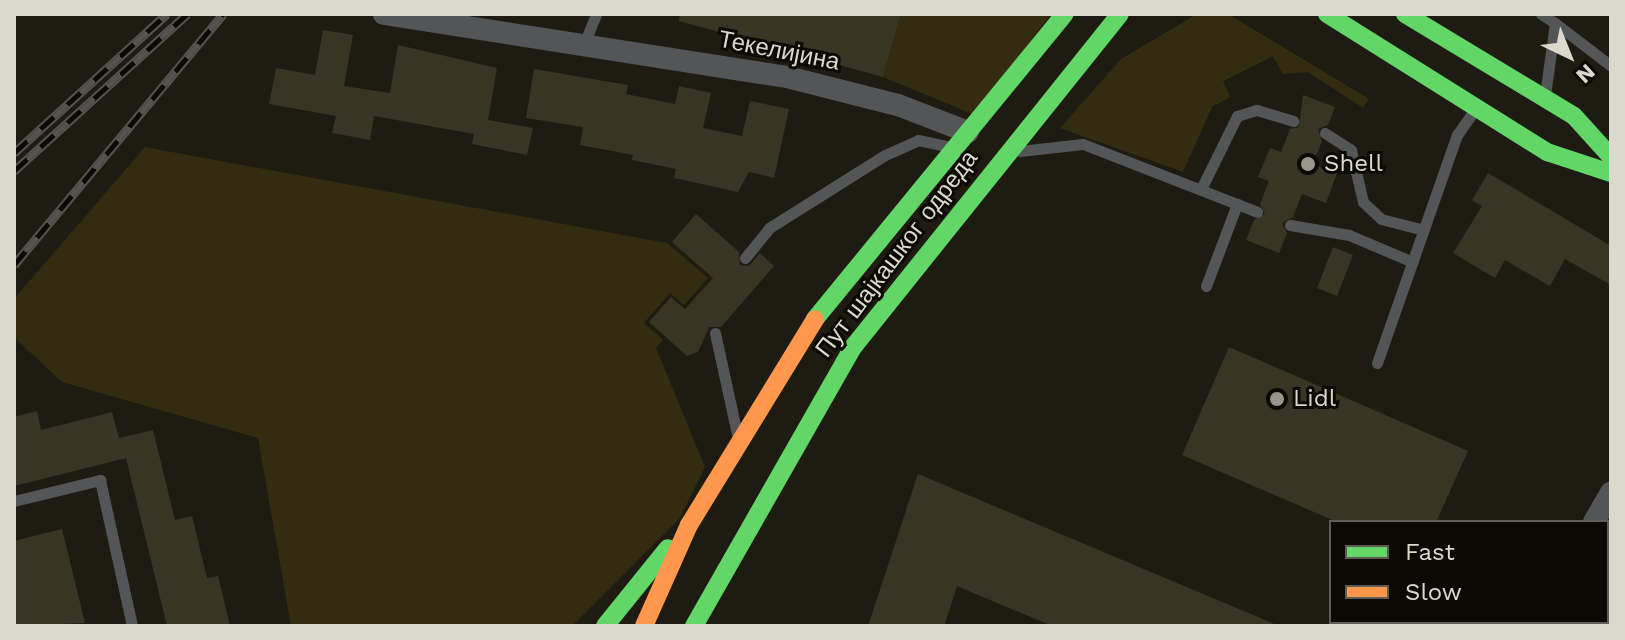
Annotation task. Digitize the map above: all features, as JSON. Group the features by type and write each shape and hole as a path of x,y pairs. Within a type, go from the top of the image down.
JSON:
{"main road":[{"name":"Пут шајкашког одреда","path":"694,626 747,528 854,346 1001,157 1120,14"},
{"path":"1090,50 1140,14"},
{"path":"1327,14 1547,152 1611,173"},
{"name":"Пут шајкашког одреда","path":"644,626 689,525 738,438 829,298 1062,16"},
{"path":"1416,17 1574,116 1611,157"},
{"path":"605,626 689,525"},
{"path":"715,626 747,528"}],"street":[{"name":"Текелијина","path":"384,14 584,44 846,90 946,120 961,140"},
{"path":"1595,520 1611,492"}],"lane":[{"path":"584,44 596,14"},
{"path":"1541,14 1611,66"},
{"path":"1544,95 1555,23"},
{"path":"1377,363 1457,135 1476,107"},
{"path":"1201,189 1237,116 1257,110 1293,121"},
{"path":"1325,133 1351,150 1363,202 1381,219 1424,230"},
{"path":"745,258 769,228 885,155 918,140 961,140"},
{"path":"1001,157 1042,145 1083,144 1257,212"},
{"path":"1206,286 1237,204"},
{"path":"1290,225 1349,235 1413,262"},
{"path":"715,333 738,438"},
{"path":"14,501 100,480 132,626"}],"shaded area":[{"path":"901,14 1051,14 975,115 883,77"},
{"path":"1197,14 1228,14 1369,99 1363,108 1308,72 1283,74 1273,56 1223,81 1230,97 1212,107 1183,172 1060,128 1121,59"},
{"path":"145,147 667,243 708,278 684,305 670,293 644,323 663,340 656,348 705,467 680,518 572,626 291,626 258,438 62,382 14,337 14,299"}],"building":[{"path":"680,14 901,14 883,77 679,21"},
{"path":"323,30 353,35 344,86 390,93 398,45 497,68 488,120 533,128 527,155 472,144 474,134 374,116 370,140 332,133 336,116 269,104 276,68 315,75"},
{"path":"534,69 628,85 626,94 675,104 679,86 711,93 703,128 742,136 750,101 789,109 774,178 749,172 738,192 674,178 676,169 632,160 633,155 580,145 583,127 526,118"},
{"path":"1303,95 1335,107 1328,125 1318,129 1322,141 1313,164 1337,173 1326,203 1302,194 1293,217 1282,223 1287,233 1279,253 1246,240 1254,220 1265,214 1260,204 1269,181 1258,177 1270,148 1281,152 1290,129 1299,127"},
{"path":"1488,173 1611,246 1611,285 1565,259 1550,286 1505,260 1495,278 1453,253 1482,206 1472,200"},
{"path":"696,214 739,252 740,265 749,266 760,253 774,266 721,327 709,327 698,352 687,356 649,322 671,297 685,309 713,278 672,242"},
{"path":"1333,247 1353,255 1337,296 1317,288"},
{"name":"Lidl","path":"1229,347 1468,451 1437,520 1332,520 1182,455"},
{"path":"37,411 41,430 112,412 119,438 153,430 175,520 192,516 207,578 218,576 230,626 167,626 126,458 14,486 14,417"},
{"path":"918,474 1279,626 1052,626 957,586 944,626 868,626"},
{"path":"62,529 85,623 14,626 14,541"}],"railway":[{"path":"14,153 167,14"},
{"path":"14,171 187,14"},
{"path":"14,265 223,14"}],"traffic: fast":[{"path":"815,319 1065,14"},
{"path":"694,626 854,346 1120,14"},
{"path":"1327,14 1547,152 1611,173"},
{"path":"1405,14 1574,116 1611,157"},
{"path":"605,626 668,548"}],"traffic: slow":[{"path":"644,626 689,525 815,319"}],"place":[{"name":"Shell","path":"1308,164"},
{"name":"Lidl","path":"1277,399"}]}
